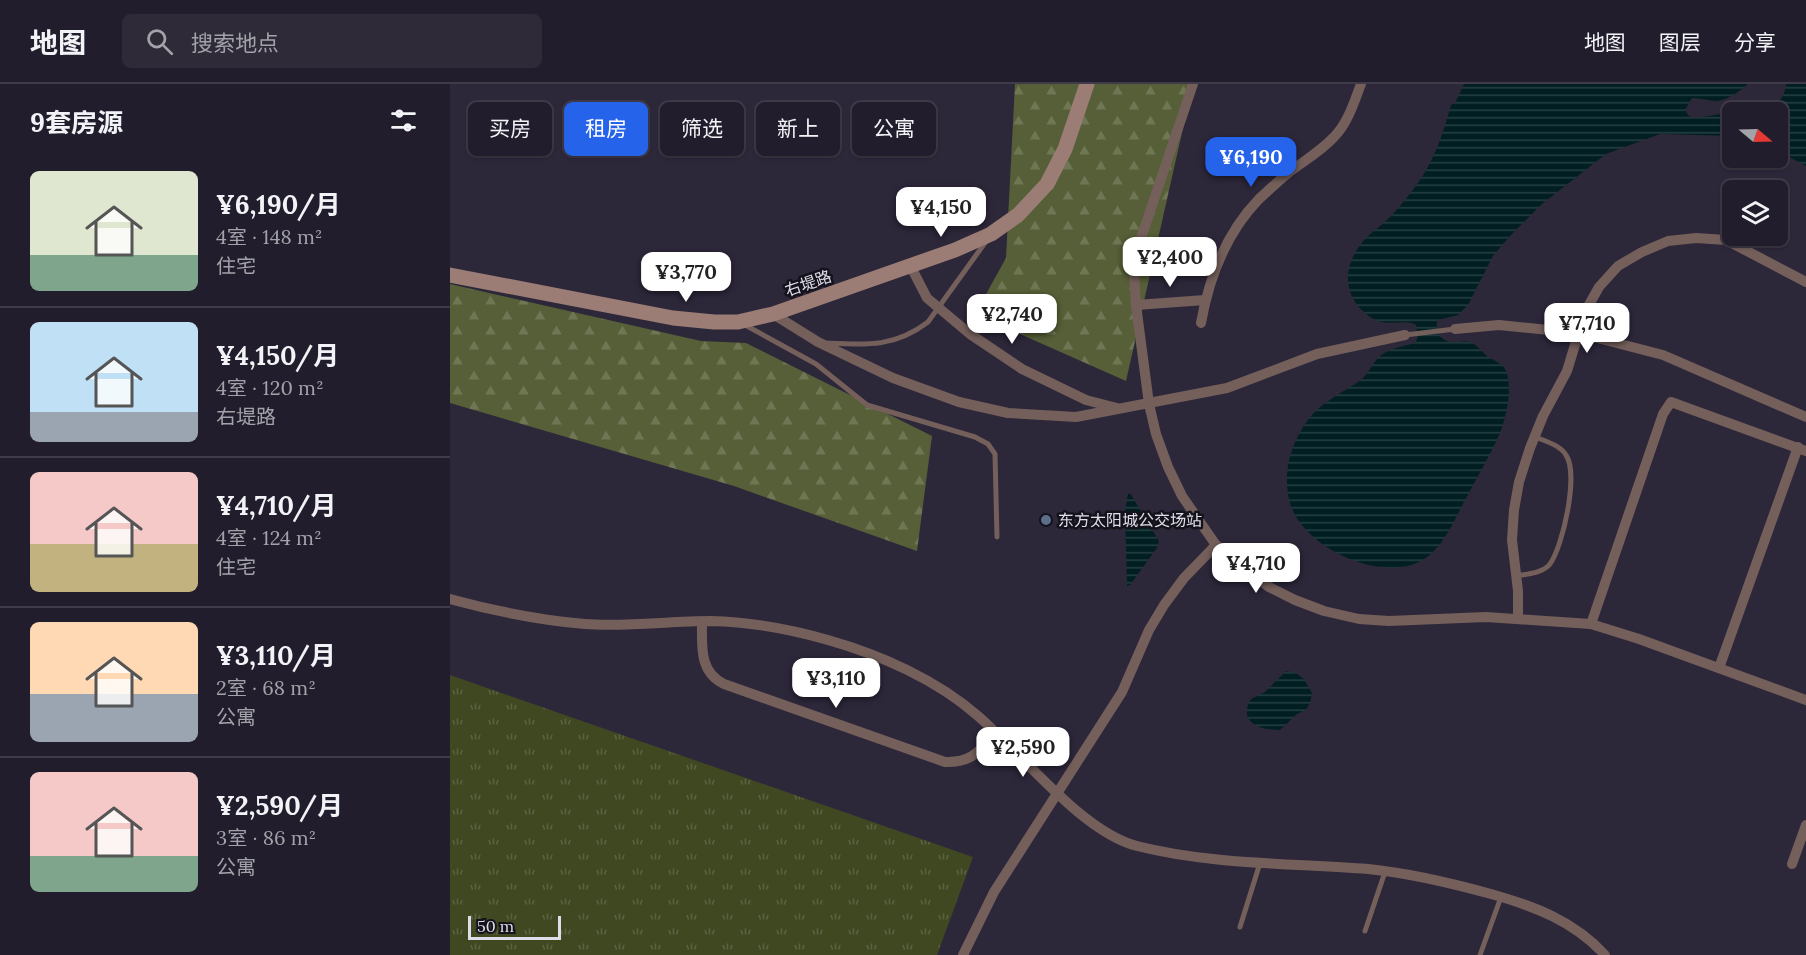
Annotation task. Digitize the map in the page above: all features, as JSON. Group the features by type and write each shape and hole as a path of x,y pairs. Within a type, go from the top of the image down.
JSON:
{"main road":[{"name":"右堤路","path":"450,275 673,318 714,322 738,321 773,314 955,250 991,234 1018,215 1047,184 1065,149 1087,84"}],"street":[{"path":"1193,84 1137,250 1134,274 1149,404 1156,434 1182,496 1216,545 1269,586 1295,600 1324,611 1359,619 1389,621 1485,617 1590,624 1639,639 1806,700"},
{"path":"1201,323 1205,300 1223,252 1243,218 1287,174 1335,137 1350,113 1362,84"},
{"path":"1518,619 1518,591 1512,540 1519,482 1535,436 1567,371 1585,312 1599,287 1618,266 1642,252 1668,241 1696,238 1726,240 1806,282"},
{"path":"910,265 927,298 970,334 1022,369 1086,400 1124,409"},
{"path":"1136,305 1205,300"},
{"path":"773,314 818,342 893,378 959,402 1008,413 1076,417 1227,388 1317,354 1405,335"},
{"path":"1455,329 1499,325 1578,333 1664,355 1806,417"},
{"path":"1590,624 1663,414 1671,402 1802,449 1719,668"},
{"path":"963,955 994,892 1122,692 1149,630 1164,605 1184,578 1216,545"},
{"path":"450,599 534,618 588,624 702,622 751,624 831,641 875,656 942,690 975,713 1083,816 1107,833 1133,845 1195,857 1384,872 1423,878 1527,904 1563,920 1593,942 1605,955"},
{"path":"702,622 702,647 706,668 713,679 724,684 945,762 959,763 972,758 996,733"},
{"path":"1792,864 1806,825"}],"lane":[{"path":"818,342 870,345 894,341 916,332 939,308 991,234"},
{"path":"738,321 816,364 867,405 953,430 988,444 995,454 997,537"},
{"path":"1405,335 1455,329"},
{"path":"1515,576 1542,571 1550,564 1568,511 1571,472 1567,456 1557,447 1535,436"},
{"path":"1240,927 1261,861"},
{"path":"1365,931 1384,872"},
{"path":"1480,955 1501,897"}],"green space":[{"path":"1015,84 1193,84 1126,381 975,314 1006,258"},
{"path":"450,284 701,341 746,343 932,436 917,551 734,486 450,403"},
{"path":"450,675 973,857 937,955 450,955"}],"shaded area":[{"path":"1464,84 1748,84 1734,95 1721,100 1692,98 1685,110 1689,116 1695,118 1722,114 1722,136 1660,134 1606,154 1542,204 1509,237 1493,256 1468,305 1458,315 1438,320 1437,332 1444,340 1470,342 1503,366 1509,382 1506,414 1493,448 1437,548 1415,564 1395,568 1374,566 1352,560 1332,550 1314,537 1300,522 1288,495 1287,472 1296,439 1314,413 1326,402 1362,379 1381,355 1395,348 1415,343 1418,337 1416,325 1405,322 1386,323 1365,313 1352,296 1348,276 1353,256 1359,246 1397,210 1422,177 1439,142 1451,105 1455,103"},
{"path":"1786,84 1806,84 1806,166 1788,156 1788,102 1778,102 1785,91"},
{"path":"1128,493 1159,541 1157,548 1127,586 1125,512"},
{"path":"1286,671 1296,673 1304,679 1312,693 1306,710 1297,714 1280,730 1265,729 1253,724 1247,714 1247,707 1251,699 1265,692"}],"place":[{"name":"东方太阳城公交场站","path":"1046,520"}]}
